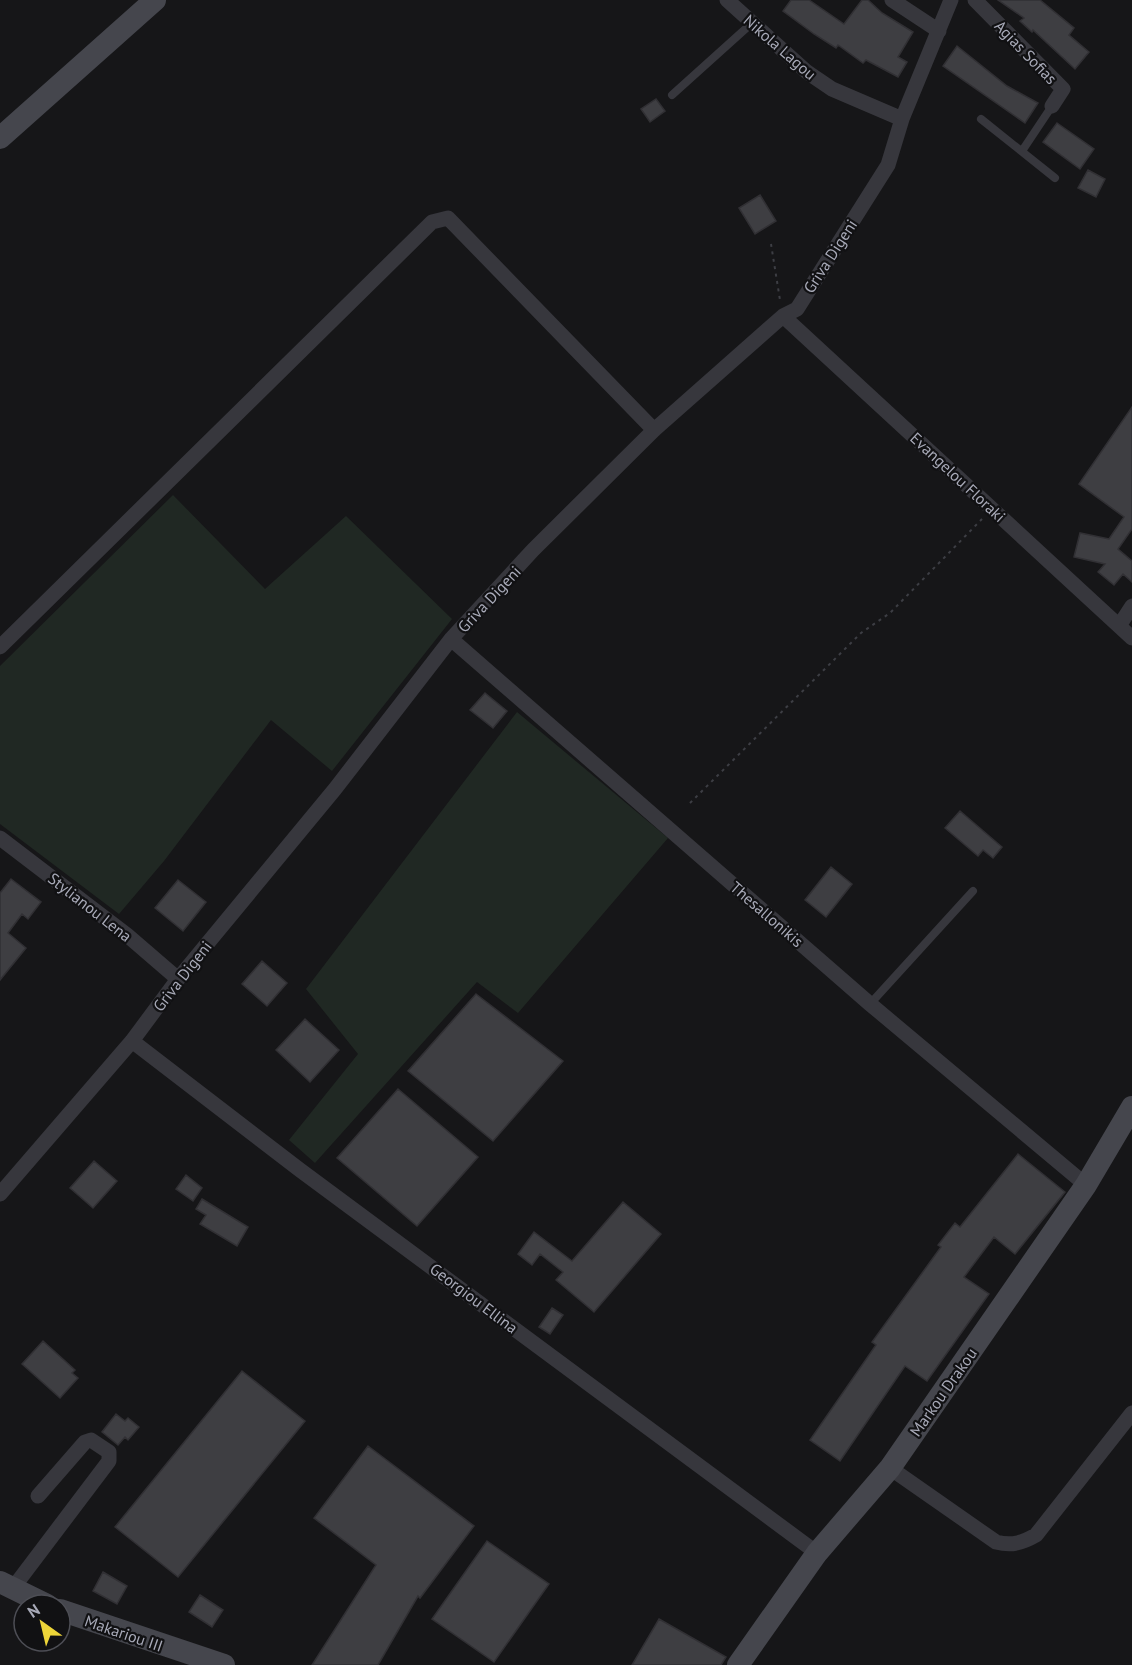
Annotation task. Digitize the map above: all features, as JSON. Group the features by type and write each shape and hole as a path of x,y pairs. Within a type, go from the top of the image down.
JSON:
{"street":[{"path":"0,138 155,0"},
{"name":"Nikola Lagou","path":"727,0 807,72 832,89 902,119"},
{"path":"892,0 939,31"},
{"name":"Griva Digeni","path":"0,1194 132,1041 178,979 335,789 451,639 533,550 654,430 783,316 797,309 876,185 895,146 902,119 951,0"},
{"name":"Agias Sofias","path":"975,0 1063,89 1052,106"},
{"path":"0,646 432,222 448,218 654,430"},
{"name":"Evangelou Floraki","path":"783,316 1132,638"},
{"path":"1119,626 1132,606"},
{"name":"Thesallonikis","path":"451,639 870,1004 1086,1185"},
{"name":"Stylianou Lena","path":"0,838 127,935 178,979"},
{"name":"Georgiou Ellina","path":"132,1041 300,1170 818,1553"},
{"name":"Markou Drakou","path":"738,1665 818,1553 890,1468 1086,1185 1132,1107"},
{"path":"890,1468 996,1542 1009,1545 1024,1542 1036,1535 1132,1413"},
{"path":"22,1593 6,1585 109,1461 109,1452 91,1440 85,1442 38,1496"},
{"name":"Makariou III","path":"72,1614 224,1665"}],"lane":[{"path":"672,95 752,23"},
{"path":"1022,151 1052,106"},
{"path":"981,119 1055,178"},
{"path":"870,1004 973,891"}],"path":[{"path":"771,244 783,316"},
{"path":"690,803 861,633 890,613 992,508"}],"shaded area":[{"path":"173,495 265,589 346,516 452,619 332,771 271,720 164,861 119,914 0,824 0,666"},
{"path":"517,712 668,838 518,1013 477,982 315,1163 289,1140 358,1054 306,989"}],"building":[{"path":"791,0 809,0 844,24 862,0 868,0 882,13 913,32 898,57 907,62 898,77 866,60 863,63 838,45 836,48 814,34 783,11"},
{"path":"998,0 1040,0 1074,28 1069,35 1089,52 1075,69 1020,21 1024,18"},
{"path":"957,46 1007,86 1038,103 1025,123 943,66"},
{"path":"656,99 665,111 650,122 641,109"},
{"path":"1057,123 1094,149 1080,169 1043,142"},
{"path":"1088,170 1105,179 1096,197 1078,188"},
{"path":"760,195 776,221 755,234 739,208"},
{"path":"1132,407 1132,529 1118,549 1132,561 1132,582 1123,574 1114,585 1098,572 1105,564 1074,557 1080,533 1109,539 1124,517 1079,484"},
{"path":"485,693 507,711 493,728 470,710"},
{"path":"960,811 1002,847 993,858 983,850 978,856 945,828"},
{"path":"831,867 852,884 826,917 805,900"},
{"path":"11,879 41,902 28,919 22,914 8,933 26,948 0,980 0,893"},
{"path":"178,880 206,902 183,931 155,908"},
{"path":"262,961 287,983 267,1006 242,984"},
{"path":"476,994 563,1061 493,1141 408,1071"},
{"path":"305,1019 339,1050 310,1082 276,1050"},
{"path":"398,1089 478,1157 417,1226 337,1158"},
{"path":"1018,1154 1065,1192 1015,1254 994,1237 964,1277 989,1294 927,1381 905,1366 840,1461 810,1440 876,1345 872,1342 941,1247 938,1245 955,1223 960,1227"},
{"path":"94,1161 117,1181 93,1208 70,1188"},
{"path":"186,1175 202,1188 193,1201 176,1189"},
{"path":"202,1199 248,1227 237,1246 200,1224 206,1215 196,1209"},
{"path":"623,1202 661,1234 594,1312 556,1280 563,1272 540,1254 532,1265 518,1254 534,1232 572,1261"},
{"path":"552,1308 563,1315 550,1334 539,1327"},
{"path":"43,1341 75,1370 72,1373 78,1378 60,1398 22,1364"},
{"path":"242,1371 305,1421 178,1577 115,1527"},
{"path":"116,1414 125,1421 128,1418 139,1427 128,1440 125,1437 118,1445 102,1432"},
{"path":"368,1446 474,1526 420,1598 418,1596 378,1665 312,1665 376,1565 314,1518"},
{"path":"487,1541 549,1584 494,1662 432,1619"},
{"path":"103,1572 127,1586 117,1604 93,1591"},
{"path":"200,1595 223,1610 212,1627 189,1612"},
{"path":"659,1619 726,1657 721,1665 632,1665"}]}
